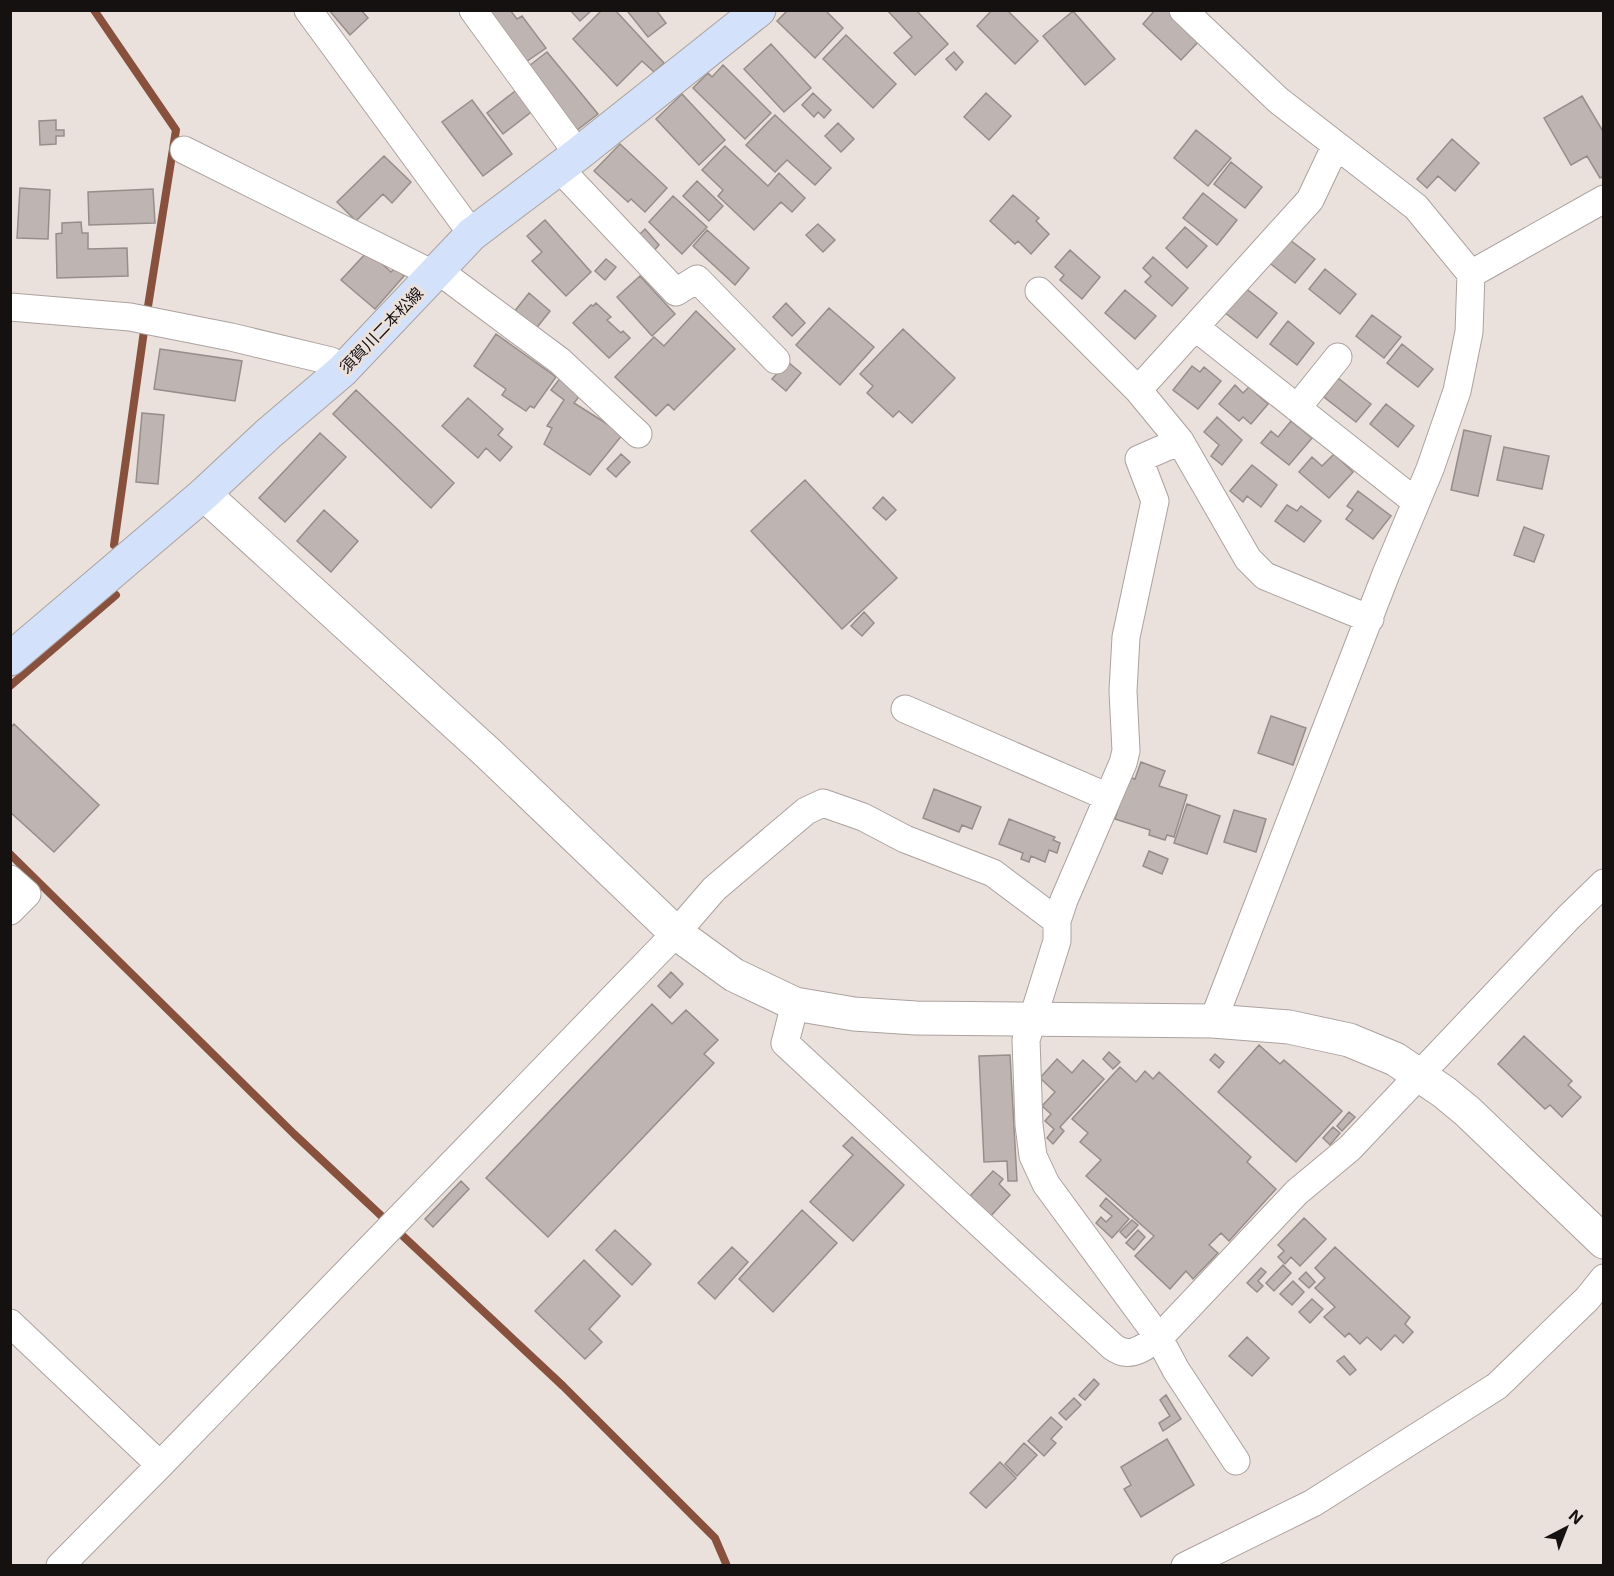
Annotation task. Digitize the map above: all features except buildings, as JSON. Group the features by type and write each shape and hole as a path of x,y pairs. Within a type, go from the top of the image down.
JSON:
{"main road":[{"name":"須賀川二本松線","path":"10,659 204,494 268,434 342,371 472,234 569,161 759,10"}],"street":[{"path":"308,10 472,234"},
{"path":"473,10 569,161 676,292 697,279 776,360"},
{"path":"1184,10 1278,100 1416,207 1471,274 1469,332 1457,392 1430,470 1213,1021"},
{"path":"1138,390 1310,200 1336,145"},
{"path":"184,150 437,273 560,361 639,434"},
{"path":"1471,274 1604,199"},
{"path":"1040,291 1138,390 1180,441 1248,559 1265,576 1370,619"},
{"path":"10,307 130,317 332,361 342,371"},
{"path":"1195,327 1416,502"},
{"path":"1297,408 1338,357"},
{"path":"1180,441 1139,459 1155,501 1126,637 1123,691 1126,751 1123,764 1064,900 1057,921 1057,941 1031,1018 1026,1040 1029,1125 1033,1156 1046,1184 1159,1338 1176,1370 1236,1461"},
{"path":"204,494 489,754 676,933 734,975 795,1004 854,1014 916,1018 1213,1021 1289,1028 1349,1040 1395,1059 1467,1111 1604,1242"},
{"path":"905,709 1108,797"},
{"path":"60,1566 676,933 714,889 806,811 823,803 863,817 905,839 993,873 1057,921"},
{"path":"10,879 27,894 10,912"},
{"path":"795,1004 785,1043 1113,1347 1119,1352 1130,1353 1159,1338 1297,1192 1350,1148 1604,883"},
{"path":"1185,1566 1313,1503 1497,1386 1587,1299 1604,1278"},
{"path":"10,1323 160,1465"}],"waterway":[{"path":"94,10 176,130 143,338 114,545"},
{"path":"10,686 116,595"},
{"path":"10,854 294,1134 563,1386 715,1538 727,1566"}]}
